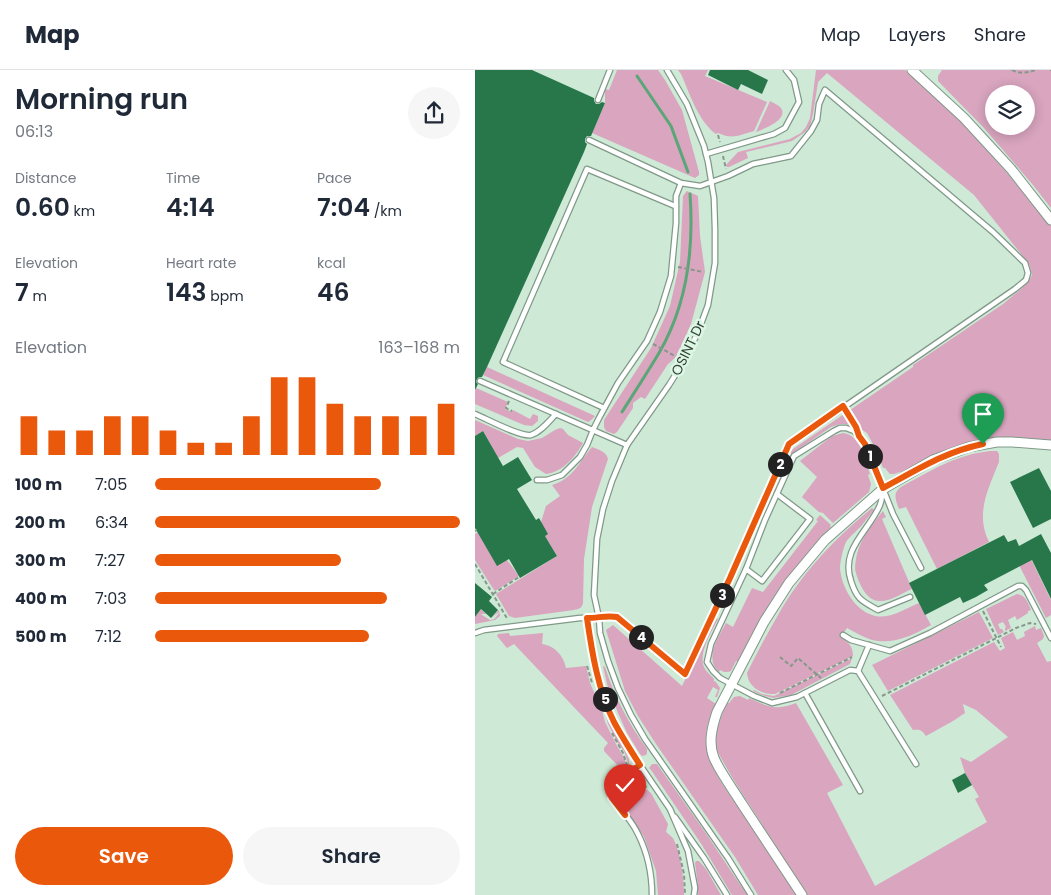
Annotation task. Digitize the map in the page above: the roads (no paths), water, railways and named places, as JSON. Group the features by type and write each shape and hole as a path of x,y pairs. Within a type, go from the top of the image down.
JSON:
{"street":[{"path":"912,70 964,118 1011,169 1051,220"},
{"path":"802,895 727,781 713,758 711,747 714,722 722,702 764,622 789,583 825,540 883,488 933,460 969,447 997,442 1051,445"}],"lane":[{"path":"597,100 610,70"},
{"name":"OSINT Dr","path":"667,70 687,104 706,154 712,182 715,263 704,316 684,361 627,445 612,481 603,509 597,539 594,595 600,633 608,661 631,715 645,739 728,858 751,895"},
{"path":"706,154 773,134 785,128 799,102 794,80 786,70"},
{"path":"475,633 484,630 580,618 617,617 685,674 789,444 1015,289 1025,280 1028,273 1025,264 993,232 825,90 819,104 817,120 811,131 791,156 753,164 700,186 681,183 589,140"},
{"path":"604,408 503,362 587,169 675,206"},
{"path":"537,480 547,480 562,475 580,457 604,408 647,341 660,312 671,276 675,196 681,183"},
{"path":"480,381 627,445"},
{"path":"843,406 856,427 859,436"},
{"path":"475,414 518,432 531,435 556,414"},
{"path":"858,671 850,670 797,698 772,703 720,678 707,662 711,644 746,569 765,520 794,456 840,428 846,428 859,436 865,444 893,514 921,568"},
{"path":"883,488 880,504 849,555 848,574 853,590 861,601 878,610 910,597"},
{"path":"746,569 762,581 810,519 777,494"},
{"path":"843,635 851,640 890,651 930,633 1018,586 1022,586 1026,590 1051,638"},
{"path":"587,618 600,685 614,722 640,765 727,895"},
{"path":"858,671 869,645"},
{"path":"858,671 916,764"},
{"path":"805,693 860,791"},
{"path":"640,765 623,778 612,798 637,832 644,848 653,895"},
{"path":"670,809 688,851 695,888 694,895"}],"waterway":[{"path":"637,76 671,126 688,172"},
{"path":"622,412 659,353 669,335 676,316 687,276 691,235 690,194"}]}
